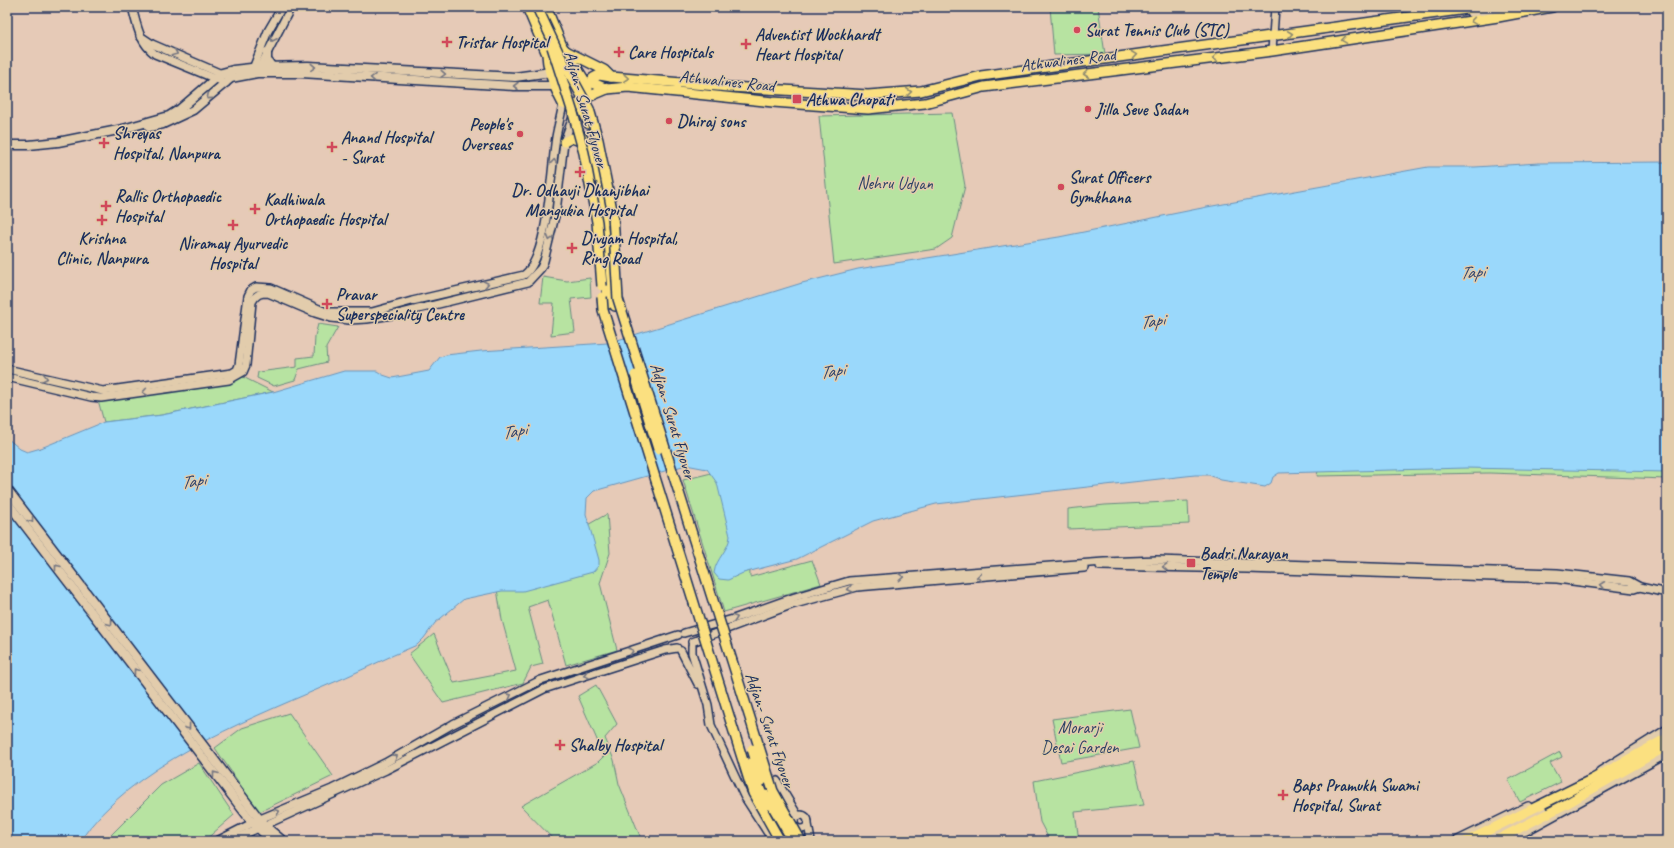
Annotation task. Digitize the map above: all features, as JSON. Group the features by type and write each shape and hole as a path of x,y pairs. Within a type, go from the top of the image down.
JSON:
{"main road":[{"path":"527,7 546,52 551,72 571,122 585,138 589,148 603,225 611,305 628,375 762,798 787,841"},
{"name":"Adjan- Surat Flyover","path":"536,7 550,42 584,153 597,222 603,310 753,793 773,839"},
{"name":"Adjan- Surat Flyover","path":"536,7 558,52 589,109 604,166 613,214 618,299 773,791 801,841"},
{"path":"546,7 564,48 588,86 582,102 595,144 609,216 611,305 766,794 794,841"},
{"name":"Athwalines Road","path":"607,89 593,83 593,78 599,75 729,87 868,95 921,91 981,76 1361,25 1481,7"},
{"path":"1361,25 1383,24 1511,7"},
{"name":"Athwalines Road","path":"565,105 582,102 607,89 628,87 773,102 868,109 925,103 984,87 1262,53 1498,17 1552,7"},
{"path":"1262,38 1262,53"},
{"path":"546,52 548,44 558,43 564,48 604,70 611,77"},
{"path":"267,52 267,60 272,67"},
{"path":"7,145 29,145 58,142 110,132 174,113 220,76 272,67 308,66 515,77 551,72"},
{"path":"110,132 117,134 163,124 193,110 228,80 255,70 514,86 556,86"},
{"path":"564,142 572,138 577,139 585,143 589,148"},
{"path":"7,489 272,841"},
{"path":"7,502 242,803"},
{"path":"1495,841 1563,805 1596,782 1667,738"},
{"path":"1467,841 1556,796 1596,782 1667,746"},
{"path":"1474,841 1550,803 1556,796"},
{"path":"1484,841 1552,806 1563,805"},
{"path":"258,824 283,841"}],"street":[{"path":"132,7 140,36 148,49 155,54 228,80"},
{"path":"255,70 268,31 282,7"},
{"path":"255,70 267,52 291,7"},
{"path":"1272,51 1275,7"},
{"path":"7,377 101,398 229,380 243,372 246,365 252,302 256,295 260,293 268,293 315,313 349,320 398,314 522,285 536,275 544,261 556,212 564,142 571,122 582,102"},
{"path":"7,369 103,391 232,373 237,370 239,365 248,296 251,290 256,287 280,291 326,312 368,313 524,275 534,263 548,211 556,136 565,105"},
{"path":"217,841 386,770 549,687 665,650 688,650 692,644 791,605 857,587 1117,561 1213,562 1557,573 1629,581 1640,587 1667,593"},
{"path":"230,841 258,824 385,763 454,724 541,680 681,634 733,619 795,597 849,582 1000,572"},
{"path":"681,634 689,635 692,644 692,653 708,705 711,725 744,796 773,839 806,817 811,841"},
{"path":"681,634 675,640 708,705"},
{"path":"1456,841 1590,776 1667,729"},
{"path":"1508,841 1667,754"},
{"path":"744,796 777,781 798,823 811,841"},
{"path":"798,823 805,828 808,824"}],"green space":[{"name":"Surat Tennis Club (STC)","path":"1050,7 1098,7 1105,54 1054,55"},
{"name":"Nehru Udyan","path":"952,113 965,186 952,238 936,249 834,264 819,116"},
{"path":"543,277 567,281 590,278 591,297 571,299 575,332 551,335 554,303 540,303"},
{"path":"318,324 338,327 326,348 327,362 299,369 295,380 274,386 257,378 258,372 297,367 297,358 314,356 315,336"},
{"path":"243,377 273,392 162,415 104,422 98,400"},
{"path":"748,464 750,577 812,560 821,584 724,612 683,480"},
{"path":"1319,464 1667,467 1667,479 1489,473 1317,476"},
{"path":"1188,501 1189,524 1068,529 1068,509 1105,505"},
{"path":"607,514 610,553 600,583 617,650 566,665 548,600 528,607 543,664 531,667 523,683 443,703 409,654 434,634 454,683 516,671 502,620 495,577"},
{"path":"596,685 617,724 605,738 614,760 619,784 642,841 555,841 521,806 598,762 604,756 578,696"},
{"name":"Morarji Desai Garden","path":"1130,709 1139,748 1061,762 1052,719"},
{"path":"289,713 333,776 259,812 215,748 242,728"},
{"path":"1560,752 1562,757 1550,763 1561,782 1520,802 1508,780"},
{"path":"1134,761 1144,805 1075,812 1079,841 1050,841 1040,822 1034,781"},
{"path":"199,763 234,815 204,841 105,841 161,785"}],"water":[{"name":"Tapi","path":"1667,162 1667,472 1466,468 1279,473 1273,477 1271,483 1265,487 1221,480 1209,475 1195,475 936,504 873,521 797,559 743,573 728,580 719,579 714,573 717,563 727,546 730,536 717,483 707,469 686,465 594,491 587,498 586,514 599,560 599,565 593,572 523,591 502,591 464,599 435,623 417,645 224,731 190,749 158,769 128,790 101,814 80,841 7,841 7,438 20,449 27,452 41,448 104,422 162,415 273,392 344,371 377,371 392,378 429,371 440,357 446,355 481,351 608,343 802,283 858,269 1059,237 1207,207 1428,167 1475,167 1539,163"}],"place":[{"name":"Surat Tennis Club (STC)","path":"1077,30"},
{"name":"Tristar Hospital","path":"447,42"},
{"name":"Adventist Wockhardt Heart Hospital","path":"746,44"},
{"name":"Care Hospitals","path":"619,52"},
{"name":"Athwa Chopati","path":"797,99"},
{"name":"Jilla Seve Sadan","path":"1088,109"},
{"name":"Dhiraj sons","path":"669,121"},
{"name":"People's Overseas","path":"520,134"},
{"name":"Shreyas Hospital, Nanpura","path":"104,143"},
{"name":"Anand Hospital - Surat","path":"332,147"},
{"name":"Dr. Odhavji Dhanjibhai Mangukia Hospital","path":"580,172"},
{"name":"Surat Officers Gymkhana","path":"1061,187"},
{"name":"Rallis Orthopaedic Hospital","path":"106,206"},
{"name":"Kadhiwala Orthopaedic Hospital","path":"255,209"},
{"name":"Krishna Clinic, Nanpura","path":"102,220"},
{"name":"Niramay Ayurvedic Hospital","path":"233,225"},
{"name":"Divyam Hospital, Ring Road","path":"572,248"},
{"name":"Pravar Superspeciality Centre","path":"327,304"},
{"name":"Badri Narayan Temple","path":"1191,563"},
{"name":"Shalby Hospital","path":"560,745"},
{"name":"Baps Pramukh Swami Hospital, Surat","path":"1283,795"}]}
